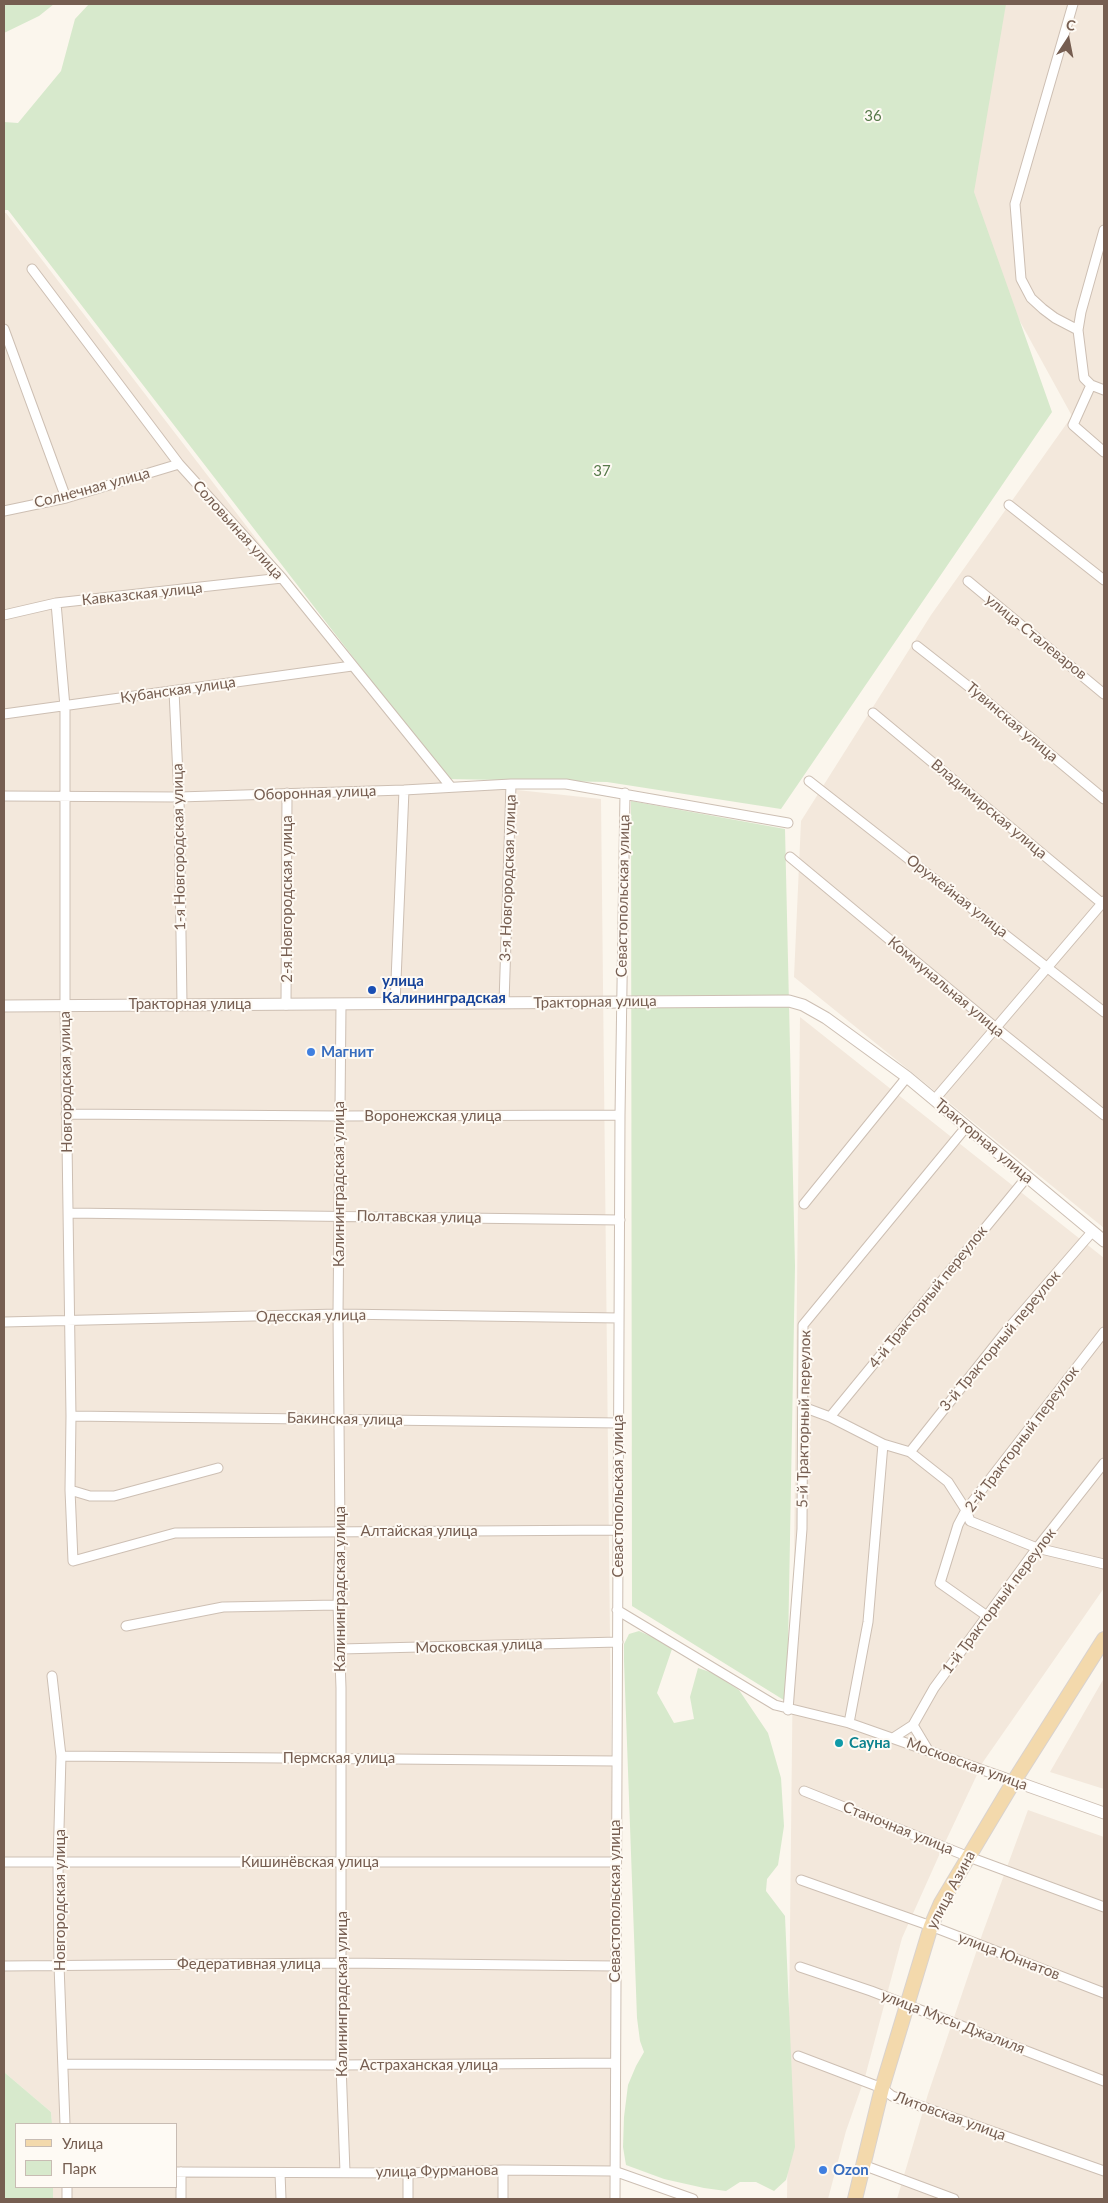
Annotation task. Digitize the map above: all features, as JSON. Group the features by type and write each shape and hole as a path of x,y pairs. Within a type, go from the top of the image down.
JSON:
{"main road":[{"name":"улица Азина","path":"855,2199 882,2088 930,1926 941,1902 1014,1781 1104,1639"}],"street":[{"path":"1073,4 1015,204 1021,279 1031,298 1043,309 1055,318 1078,330"},
{"path":"1104,230 1081,312 1078,330 1084,378 1091,385 1104,390"},
{"name":"Соловьиная улица","path":"32,269 179,464 282,578 451,787"},
{"path":"4,329 66,498"},
{"path":"1091,385 1073,425 1104,452"},
{"name":"Солнечная улица","path":"4,511 66,498 179,464"},
{"path":"1009,505 1104,580"},
{"name":"Кавказская улица","path":"4,615 56,603 282,578"},
{"name":"улица Сталеваров","path":"968,581 1104,694"},
{"name":"Новгородская улица","path":"56,603 65,707 66,1114 70,1320 70,1490 73,1561"},
{"name":"Тувинская улица","path":"917,646 1104,798"},
{"name":"Кубанская улица","path":"4,714 352,666"},
{"name":"1-я Новгородская улица","path":"174,691 179,797 182,1004"},
{"name":"Владимирская улица","path":"873,713 1104,903"},
{"name":"Оружейная улица","path":"809,781 1104,1012"},
{"name":"Оборонная улица","path":"4,796 179,797 404,790 510,784 566,784 788,823"},
{"name":"3-я Новгородская улица","path":"504,1003 510,784"},
{"path":"395,1004 404,790"},
{"name":"2-я Новгородская улица","path":"286,1005 288,793"},
{"name":"Севастопольская улица","path":"614,2199 620,1115 625,793"},
{"name":"Коммунальная улица","path":"790,857 1104,1115"},
{"path":"935,1098 1104,903"},
{"name":"Тракторная улица","path":"4,1006 65,1004 342,1005 789,1001 803,1004 826,1018 935,1098 1104,1241"},
{"name":"Калининградская улица","path":"342,1005 339,1116 338,1419 340,1531 338,1605 340,1649 342,2065 345,2172"},
{"path":"804,1204 907,1077"},
{"name":"Воронежская улица","path":"66,1114 339,1116 620,1115"},
{"name":"5-й Тракторный переулок","path":"788,1710 802,1529 803,1325 967,1126"},
{"name":"4-й Тракторный переулок","path":"830,1417 1027,1177"},
{"name":"Полтавская улица","path":"68,1213 620,1220"},
{"name":"3-й Тракторный переулок","path":"910,1452 1007,1330 1092,1232"},
{"name":"Одесская улица","path":"4,1322 338,1314 619,1318"},
{"name":"2-й Тракторный переулок","path":"987,1616 940,1584 958,1525 966,1510 1104,1332"},
{"path":"803,1407 830,1417 883,1444 910,1452 948,1482 966,1510 970,1521 1037,1548 1104,1564"},
{"name":"Бакинская улица","path":"71,1416 619,1423"},
{"path":"849,1723 868,1622 883,1444"},
{"name":"1-й Тракторный переулок","path":"894,1738 912,1725 934,1688 1037,1548 1104,1463"},
{"path":"70,1490 90,1496 114,1496 218,1468"},
{"name":"Алтайская улица","path":"73,1561 175,1533 618,1530"},
{"path":"126,1626 222,1607 338,1605"},
{"name":"Московская улица","path":"617,1610 775,1705 788,1710 849,1723 1104,1813"},
{"name":"Московская улица","path":"340,1649 618,1642"},
{"name":"Новгородская улица","path":"52,1676 61,1756 58,1864 59,1965 65,2123"},
{"path":"912,1725 928,1750"},
{"name":"Пермская улица","path":"61,1756 616,1761"},
{"name":"Станочная улица","path":"804,1791 969,1857 1104,1907"},
{"name":"Кишинёвская улица","path":"4,1862 58,1864 341,1861 616,1862"},
{"name":"улица Юннатов","path":"801,1880 930,1926 1104,1993"},
{"name":"Федеративная улица","path":"4,1966 342,1963 615,1966"},
{"name":"улица Мусы Джалиля","path":"800,1967 906,2004 1104,2081"},
{"name":"Литовская улица","path":"798,2056 882,2088 892,2096 1104,2171"},
{"name":"Астраханская улица","path":"63,2064 342,2065 614,2063"},
{"path":"863,2165 954,2199"},
{"path":"503,2170 503,2199"},
{"name":"улица Фурманова","path":"178,2172 408,2173 503,2170 614,2171 693,2199"},
{"path":"178,2172 181,2199"},
{"path":"280,2173 281,2199"},
{"path":"408,2173 408,2199"}],"shaded area":[{"path":"1001,4 1104,4 1104,1228 794,977 801,821 931,615 1072,416 1000,285 961,194"},
{"path":"4,213 6,213 443,782 601,799 616,2199 53,2199 53,2188 178,2188 178,2123 52,2123 51,2112 4,2072"},
{"path":"800,1017 1104,1258 1104,1588 983,1762 941,1851 902,1938 865,2077 846,2131 828,2199 787,2199"},
{"path":"1104,1678 1104,1789 1050,1772"},
{"path":"1028,1810 1104,1837 1104,2199 897,2199 928,2094 983,1932"}],"green space":[{"path":"4,4 54,4 39,16 4,33"},
{"name":"37","path":"89,4 1006,4 974,192 1052,412 781,809 607,782 447,779 8,210 4,210 4,122 18,123 61,71 75,19"},
{"path":"631,801 785,829 795,1266 787,1702 632,1606"},
{"path":"639,1631 673,1646 657,1693 674,1723 694,1719 690,1697 698,1668 713,1673 739,1690 768,1733 781,1778 784,1826 778,1865 767,1879 766,1891 785,1916 795,2147 786,2180 774,2191 756,2182 740,2182 726,2191 704,2188 664,2179 626,2165 623,2147 628,2085 644,2052 640,2041 637,2018 624,1661 624,1644 629,1634"},
{"path":"4,2072 51,2112 52,2123 15,2123 15,2188 53,2188 53,2199 4,2199"}],"place":[{"name":"улица Калининградская","path":"372,990"},
{"name":"Магнит","path":"311,1052"},
{"name":"Сауна","path":"839,1743"},
{"name":"Ozon","path":"823,2170"}],"park label":[{"name":"36","path":"873,116"}]}
